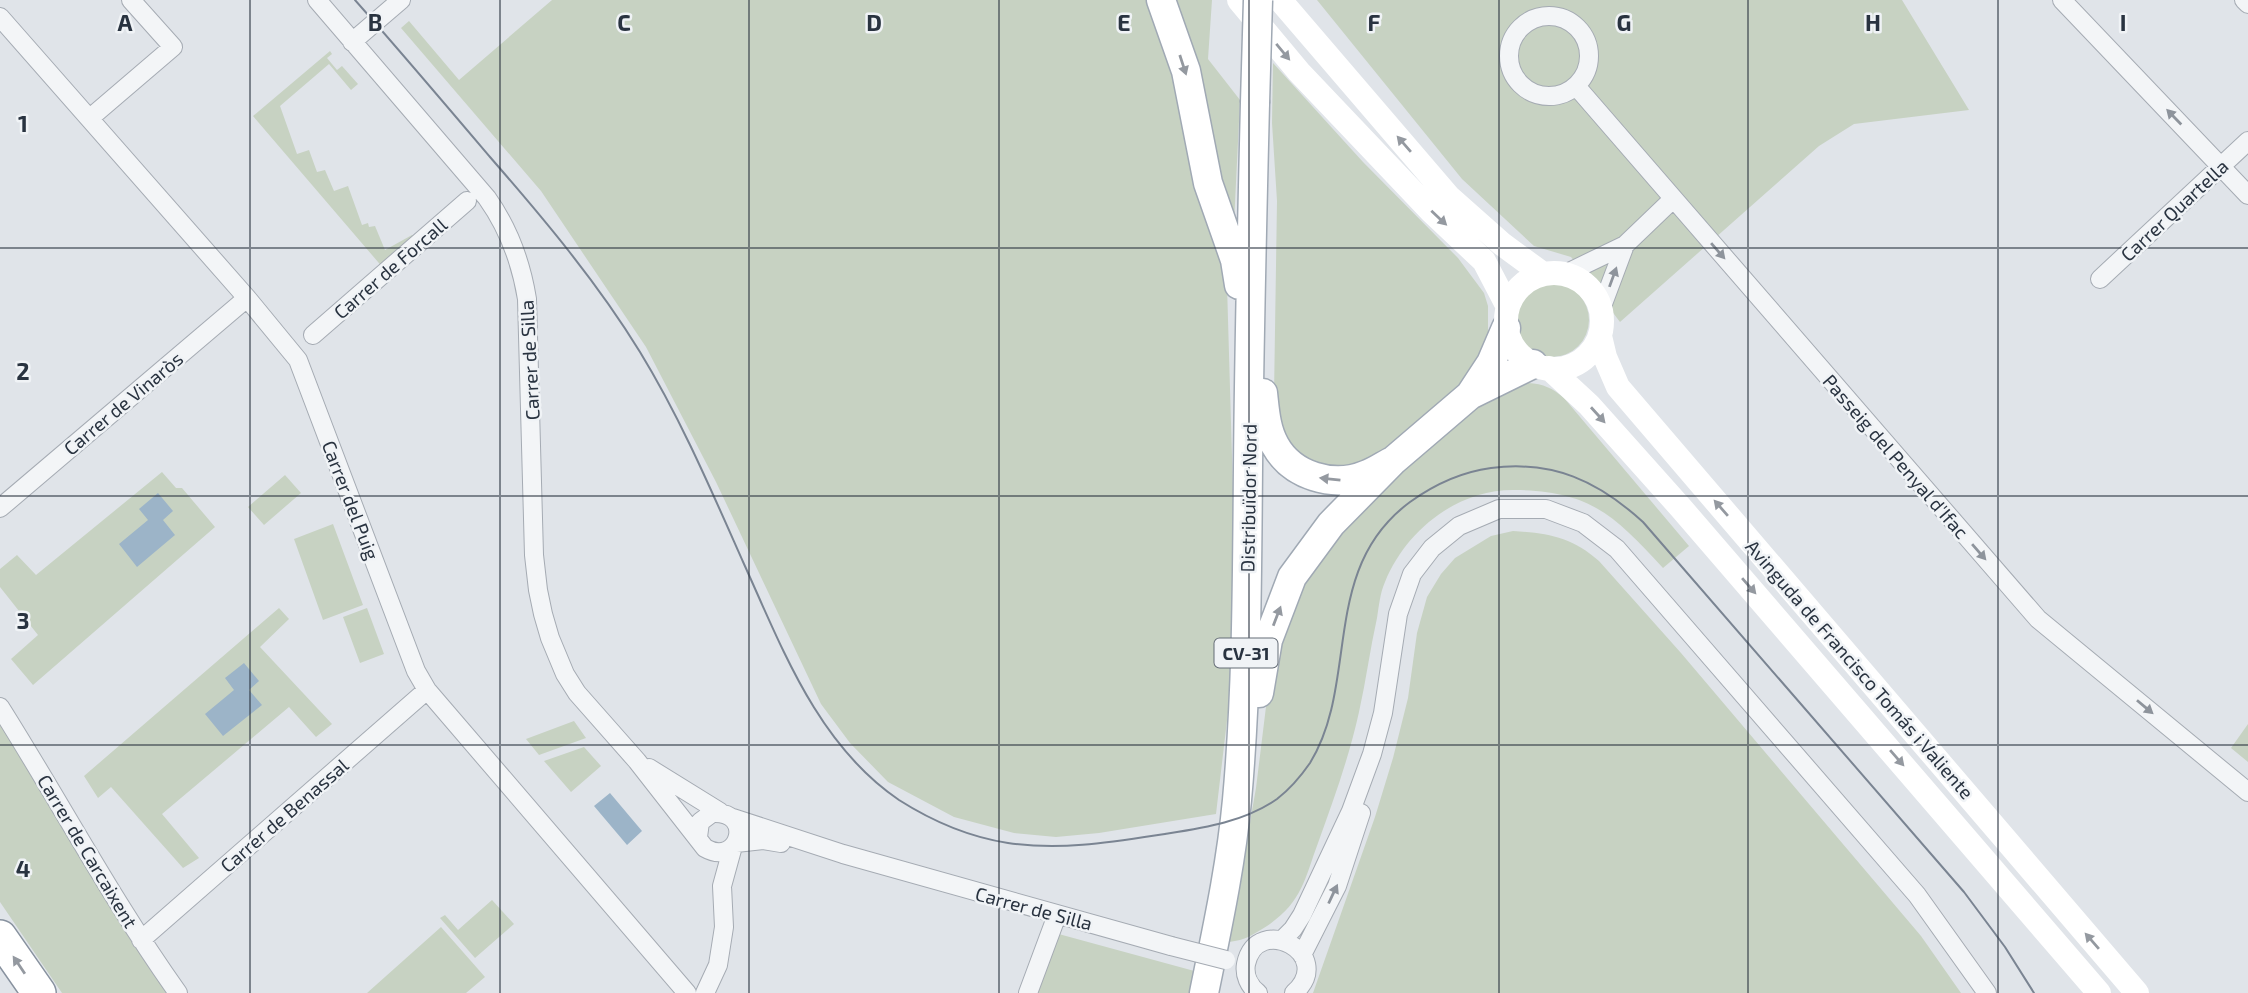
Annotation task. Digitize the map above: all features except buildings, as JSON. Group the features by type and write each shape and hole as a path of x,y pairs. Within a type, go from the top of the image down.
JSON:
{"highway":[{"path":"0,937 39,993"}],"main road":[{"path":"1161,0 1186,71 1208,183 1236,260 1239,294 1261,373 1268,428 1275,445 1285,460 1300,471 1322,479 1345,480 1364,475 1394,460"},
{"path":"1239,0 1299,72 1431,211 1484,261 1507,317 1511,343 1521,355 1541,366 1562,368 1574,364 1594,348 1602,323 1601,309 1593,293 1581,281 1554,274 1502,244 1450,197 1280,0"},
{"name":"Distribuïdor Nord","path":"1205,993 1230,858 1237,802 1247,630 1250,329 1258,0"},
{"path":"1237,802 1250,766 1260,681 1268,640 1292,577 1331,524 1394,460 1470,395 1491,363 1513,296 1521,286 1531,278 1554,274"},
{"name":"Avinguda de Francisco Tomás i Valiente","path":"1600,336 1605,357 1618,387 2137,993"},
{"path":"1470,395 1541,366"},
{"name":"Avinguda de Francisco Tomás i Valiente","path":"1541,366 1589,405 1672,498 2099,993"},
{"path":"1985,861 2076,993"}],"street":[{"path":"90,118 173,47 131,0"},
{"name":"Carrer de Silla","path":"317,0 487,198 509,235 520,265 527,299 534,555 543,614 556,654 577,693 637,761 702,843 722,886"},
{"path":"352,42 401,0"},
{"path":"2062,0 2248,195"},
{"path":"2244,0 2248,4"},
{"name":"Carrer del Puig","path":"0,17 247,298 298,360 416,671 427,690 687,993"},
{"path":"1559,18 1572,24 1582,34 1588,47 1589,61 1585,74 1576,86 1564,93 1550,96 1536,95 1524,88 1515,78 1510,66 1509,52 1521,27 1532,20 1559,18"},
{"name":"Passeig del Penyal d'Ifac","path":"1576,86 2038,619 2248,792"},
{"name":"Carrer Quartella","path":"2100,279 2248,141"},
{"path":"1554,274 1625,245 1673,199"},
{"name":"Carrer de Forcall","path":"313,335 467,201"},
{"path":"1601,309 1625,245"},
{"name":"Carrer de Vinaròs","path":"0,508 247,298"},
{"path":"1302,955 1337,886 1360,816 1383,713 1398,614 1412,574 1432,548 1459,526 1499,509 1546,509 1583,523 1617,548 1908,884 1987,993"},
{"name":"Carrer de Benassal","path":"141,940 391,711 427,690"},
{"name":"Carrer de Carcaixent","path":"0,707 141,940 178,993"},
{"path":"1294,993 1303,983 1306,974 1302,955 1297,948 1282,940 1302,915 1321,876 1351,811 1372,754"},
{"name":"Carrer de Silla","path":"637,761 726,815 843,854 1057,915 1226,960 1250,954 1264,942 1282,940"},
{"path":"705,993 718,965 724,927 722,886 735,845 738,830 726,815 705,816 700,822 702,843 720,853 735,845"},
{"name":"Carrer de Silla","path":"735,845 763,840 843,854"},
{"path":"1028,993 1057,915"},
{"path":"1250,954 1246,963 1253,987"},
{"path":"1226,960 1253,987"}],"green space":[{"path":"552,0 1212,0 1208,59 1240,100 1234,224 1227,285 1234,526 1230,695 1216,814 1099,833 1056,837 1014,833 954,817 888,782 850,743 821,704 716,482 646,347 541,191 401,28 409,21 459,80"},
{"path":"1317,0 1902,0 1969,110 1854,124 1819,146 1620,322 1571,257 1534,246 1462,179"},
{"path":"330,51 332,54 327,58 337,70 342,66 358,84 351,90 329,64 280,106 297,154 309,150 317,172 325,170 334,191 348,186 362,225 368,223 369,227 375,226 385,250 412,235 415,238 384,269 253,116"},
{"path":"1273,63 1363,162 1458,258 1484,293 1488,306 1488,335 1479,366 1377,460 1324,473 1285,445 1274,395 1277,201 1272,123"},
{"path":"1545,283 1559,283 1573,289 1583,299 1589,320 1587,334 1573,351 1559,357 1545,357 1531,351 1521,341 1515,327 1515,313 1521,299 1531,289"},
{"path":"1528,383 1548,387 1564,398 1689,546 1663,568 1630,534 1599,510 1582,501 1541,491 1494,492 1454,505 1436,516 1406,546 1383,586 1351,745 1300,890 1288,908 1267,926 1245,938 1229,942 1256,788 1273,650 1300,577 1339,524 1476,403 1514,384"},
{"path":"162,472 176,488 182,488 215,527 33,685 11,659 38,635 0,587 0,569 17,555 36,575"},
{"path":"285,475 301,493 264,525 248,507"},
{"path":"333,524 363,605 323,620 294,539"},
{"path":"1513,531 1537,533 1569,541 1599,561 1681,653 1921,936 1961,993 1313,993 1393,758 1408,698 1417,633 1427,597 1455,558 1491,536"},
{"path":"279,608 289,619 260,647 332,724 316,737 289,707 162,814 199,858 183,868 111,787 98,798 84,776"},
{"path":"367,608 384,654 360,663 343,617"},
{"path":"0,702 180,993 62,993 0,902"},
{"path":"574,721 586,738 539,755 526,739"},
{"path":"2248,724 2248,762 2231,748"},
{"path":"584,747 601,766 571,792 544,761"},
{"path":"492,900 514,924 475,958 440,918 445,915 458,930"},
{"path":"441,927 485,977 466,993 367,993"},
{"path":"1055,933 1198,972 1195,993 1032,993"}],"water":[{"path":"158,493 173,511 163,520 175,535 137,567 119,544 148,520 139,509"},
{"path":"244,663 259,681 249,690 262,705 223,736 205,714 234,690 225,678"},
{"path":"610,793 642,831 627,845 594,806"}],"tram line":[{"path":"355,0 530,204 606,301 655,377 682,430 773,629 806,694 846,752 871,778 912,808 979,837 1008,843 1067,846 1194,829 1237,819 1264,807 1282,795 1303,773 1325,731 1334,697 1352,593 1363,560 1382,529 1410,502 1449,480 1469,472 1491,468 1535,467 1573,477 1591,485 1609,495 1643,522 1964,892 2005,947 2034,993"}]}
